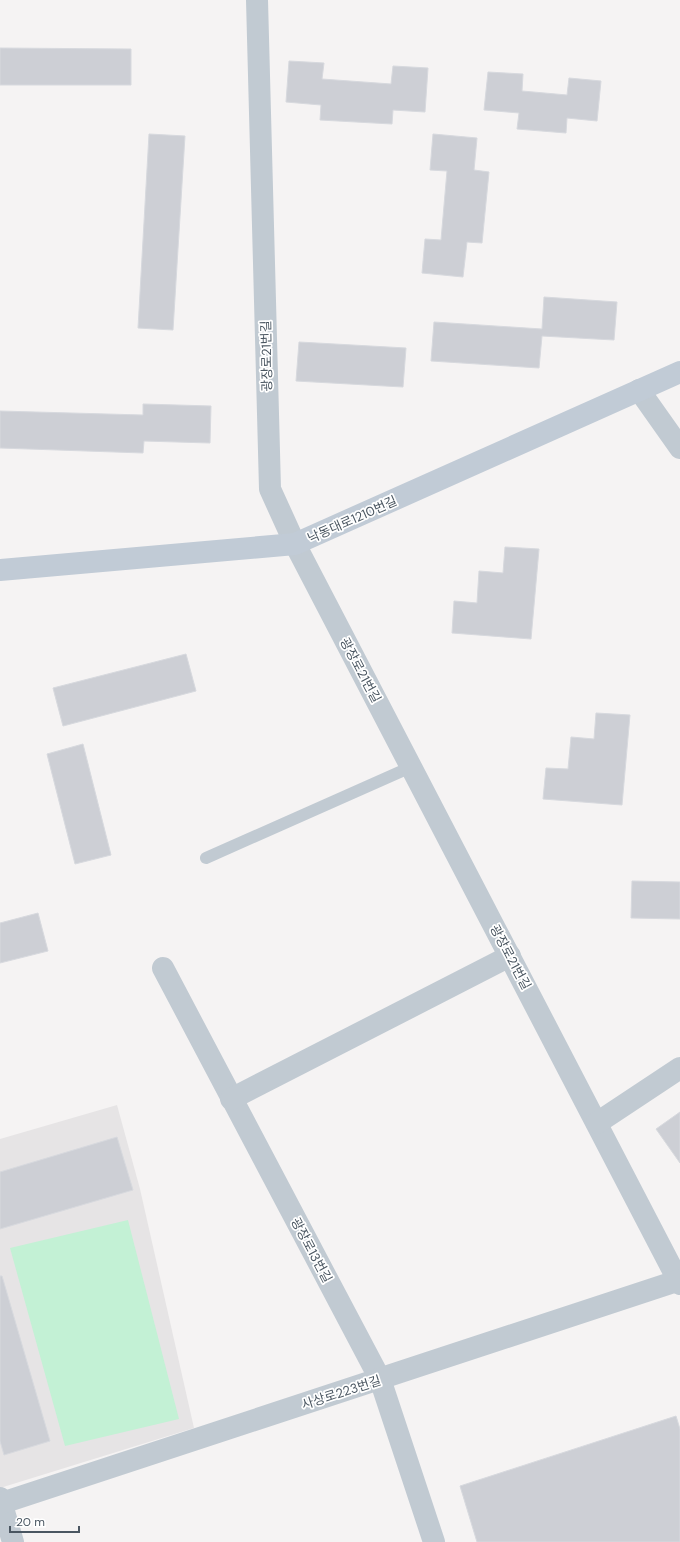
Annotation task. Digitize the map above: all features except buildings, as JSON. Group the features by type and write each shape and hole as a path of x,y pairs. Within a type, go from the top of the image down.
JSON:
{"street":[{"name":"광장로21번길","path":"257,0 270,490 295,544 680,1281"},
{"name":"낙동대로1210번길","path":"0,570 295,544 680,372"},
{"path":"639,390 680,448"},
{"path":"231,1098 510,956"},
{"name":"광장로13번길","path":"163,968 380,1378 434,1542"},
{"path":"597,1123 680,1068"},
{"name":"사상로223번길","path":"1,1501 680,1281"},
{"path":"1,1501 13,1542"}],"lane":[{"path":"206,858 412,767"}],"shaded area":[{"path":"117,1105 140,1189 194,1428 0,1488 0,1139"}],"green space":[{"path":"128,1220 179,1419 65,1446 10,1248"}]}
